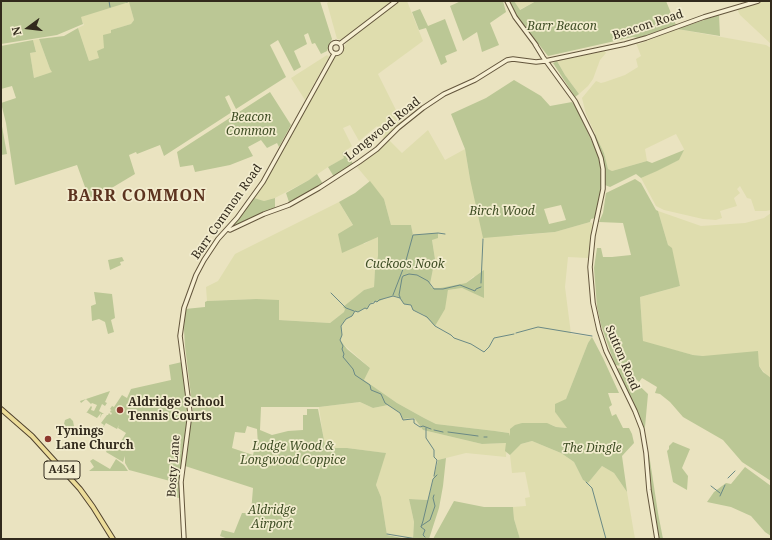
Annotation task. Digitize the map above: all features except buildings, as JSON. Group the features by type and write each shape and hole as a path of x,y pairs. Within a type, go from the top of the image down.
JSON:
{"main road":[{"path":"340,43 342,46 340,51 334,54 330,49 332,44 335,42 340,43 396,1"},
{"name":"Sutton Road","path":"507,1 515,17 576,101 601,158 603,169 603,189 593,236 590,267 593,303 599,330 606,351 635,411 642,430 646,453 649,490 657,539"},
{"name":"Beacon Road","path":"546,60 638,41 705,16 758,1"},
{"name":"Barr Common Road","path":"181,323 186,302 200,267 218,239 237,218 263,182 334,54"},
{"name":"Longwood Road","path":"228,229 232,229 295,202 324,185 377,149 411,116 444,94 475,80 507,60 546,60"},
{"name":"Bosty Lane","path":"181,323 180,336 190,413 181,486 184,539"},
{"name":"A454","path":"1,409 32,436 80,489 113,539"}],"shaded area":[{"path":"129,1 134,20 131,24 111,30 112,32 99,58 89,61 78,28 84,25 80,17"},
{"path":"330,1 392,1 342,40 337,39 327,3"},
{"path":"399,1 407,1 423,41 378,74 402,122 384,139 377,126 359,141 350,125 343,128 352,146 343,153 345,158 309,180 275,198 264,201 254,198 263,186 333,59 342,52 350,39"},
{"path":"514,1 536,1 519,10"},
{"path":"761,1 771,1 771,44 740,15 737,9"},
{"path":"677,29 766,45 771,48 771,210 755,211 751,199 747,198 740,186 737,189 740,193 734,198 737,206 720,211 722,218 716,220 703,219 664,210 656,206 641,178 679,160 684,149 676,134 645,149 647,161 612,171 608,169 604,153 586,114 582,98 596,81 601,83 605,82 625,75 638,67 636,59 641,56 636,43 639,44"},
{"path":"39,39 50,69 53,72 34,78 30,53 36,52 33,40"},
{"path":"605,51 606,53 600,60 593,79 579,94 557,61"},
{"path":"327,55 329,57 305,100 291,78"},
{"path":"428,130 445,160 465,149 470,179 513,236 555,232 590,222 592,223 593,226 588,258 568,257 565,287 571,334 592,337 588,343 566,399 555,412 568,428 556,427 541,423 522,423 510,437 509,433 436,424 397,403 364,380 370,368 340,340 342,330 341,326 346,319 355,311 358,312 375,301 393,296 400,298 411,305 413,310 424,315 431,323 445,303 448,290 462,288 484,297 474,276 466,283 432,289 430,284 435,259 432,240 413,235 411,225 391,225 384,199 357,167 389,140 402,153"},
{"path":"339,202 364,244 378,236 378,256 375,269 374,287 364,290 344,307 344,312 330,323 279,320 256,299 207,301 206,287 218,281 235,254"},
{"path":"658,211 701,226 745,223 764,218 771,213 771,378 768,377 759,366 693,355 643,342 640,297 680,286"},
{"path":"360,402 373,408 388,405 400,413 405,419 415,419 423,430 482,444 507,443 506,457 466,453 438,460 428,500 409,499 414,522 413,539 387,535 381,497 376,485 385,453 347,448 332,448 325,445 319,407"},
{"path":"532,441 561,453 574,462 583,480 588,483 602,466 614,473 627,492 635,539 520,539 514,519 513,507 526,506 525,498 530,497 525,472 512,473 510,455 521,444"}],"green space":[{"path":"1,1 320,1 332,39 327,51 321,54 315,43 312,44 308,33 304,35 307,44 294,51 301,67 294,71 278,40 270,45 286,77 236,109 229,95 225,97 232,112 164,156 160,145 137,154 136,152 129,155 135,174 110,189 89,198 77,165 15,185 6,123 1,103 16,98 12,86 1,89 1,46 33,40 36,52 30,53 34,78 52,72 39,39 64,36 78,28 89,61 99,58 97,51 104,48 103,35 111,33 111,30 131,24 134,20 129,2 81,17 83,24 57,35 1,44"},
{"path":"461,1 503,1 506,12 490,23 499,45 482,52 477,32 463,41 450,6"},
{"name":"Barr Beacon","path":"509,1 514,1 520,10 536,1 666,1 676,25 638,38 633,37 548,56 515,14"},
{"path":"420,9 428,26 445,19 457,51 445,56 447,62 441,65 426,28 419,30 412,12"},
{"path":"719,15 720,36 677,29"},
{"path":"557,61 579,94 575,97 553,63"},
{"name":"Birch Wood","path":"514,80 541,96 550,106 572,102 576,107 599,157 601,188 595,218 591,219 590,222 555,232 483,238 465,149 451,114 486,98","holes":["561,205 566,220 549,224 544,209"]},
{"name":"Beacon Common","path":"270,92 291,125 279,147 277,143 267,148 261,140 248,147 253,156 230,165 195,172 193,165 180,167 177,152"},
{"path":"1,121 7,154 1,155"},
{"path":"594,134 604,153 608,169 612,171 647,161 652,163 684,150 679,160 657,171 641,178 636,174 610,187 605,185 605,168 601,151"},
{"path":"346,150 353,164 334,177 328,167 344,158 342,153"},
{"path":"317,174 323,184 289,202 286,193"},
{"path":"635,179 641,183 658,211 668,245 672,248 680,286 640,297 643,341 693,355 703,356 758,351 759,366 763,372 771,378 771,481 742,462 723,440 683,417 670,402 660,394 655,393 657,387 642,378 639,382 624,367 615,365 601,325 597,307 594,268 597,248 601,248 603,257 631,255 623,223 599,222 603,213 606,193"},
{"path":"370,181 384,199 391,225 411,225 413,235 438,233 438,238 432,240 435,259 430,284 432,288 466,283 484,270 484,298 462,288 448,290 445,309 435,326 424,315 413,310 411,305 404,304 400,298 395,296 377,302 375,301 370,304 367,309 365,308 358,312 355,311 352,316 346,319 341,326 342,335 340,340 347,349 370,368 364,380 397,403 436,424 509,433 510,436 510,429 515,425 522,423 547,423 556,427 567,428 555,412 555,404 566,399 588,343 592,337 619,393 608,393 612,405 609,407 612,416 616,414 623,428 629,428 632,434 634,443 622,456 627,492 614,473 602,466 588,483 583,480 574,462 561,453 532,441 521,444 510,455 505,451 506,443 482,444 423,430 415,419 403,419 400,413 388,405 373,408 360,402 319,407 261,407 260,430 272,435 288,431 303,430 303,415 307,415 307,409 318,409 325,445 332,448 347,448 386,453 376,485 381,497 387,535 407,539 228,539 220,536 222,530 234,533 242,513 251,513 253,488 185,466 189,430 193,412 185,346 185,309 205,307 205,302 207,301 256,299 279,300 279,320 330,323 344,312 345,309 343,307 364,290 374,287 375,269 378,256 378,237 342,253 338,234 353,225 339,202 355,193","holes":["247,426 257,429 258,445 255,447 253,455 232,448 235,432 245,433"]},
{"path":"254,198 264,201 275,198 275,208 233,227 233,226"},
{"path":"122,257 124,261 120,262 121,265 110,270 108,260"},
{"path":"94,292 112,294 115,318 111,320 114,332 108,334 105,322 99,319 92,321 91,306 96,304"},
{"path":"182,362 188,413 179,483 179,498 167,495 170,481 129,470 125,463 125,456 123,462 106,452 110,444 115,443 123,448 120,443 126,433 118,428 119,425 117,429 106,423 102,429 104,425 101,423 109,413 111,415 111,410 113,411 110,409 112,406 114,407 122,395 127,398 131,389 171,380 169,365"},
{"path":"618,368 622,369 648,394 644,428 617,370"},
{"path":"110,391 105,402 107,403 105,406 102,404 99,411 104,414 102,414 100,418 101,413 97,418 86,412 91,406 91,410 94,411 97,405 91,404 86,399"},
{"path":"70,418 73,421 75,432 71,435 66,433 64,424 65,420"},
{"path":"673,442 690,449 682,468 688,476 687,490 673,482 667,451"},
{"path":"649,454 663,539 658,539 649,479"},
{"path":"446,458 439,508 429,539 413,539 414,522 409,499 428,500 438,460"},
{"path":"93,459 110,469 116,459 124,465 128,471 89,471 94,467 90,461"},
{"path":"745,467 771,486 771,536 765,532 751,516 731,507 707,502 714,492 726,483 731,484"},
{"path":"454,501 484,507 513,507 514,519 520,539 433,539"}],"waterway":[{"path":"109,1 110,7"},
{"path":"393,295 405,264 413,235 438,233 445,234"},
{"path":"481,283 483,239"},
{"path":"431,429 423,426 420,427 414,423 414,419 403,420 400,413 385,403 381,394 371,390 370,385 355,375 353,369 343,357 343,346 340,340 342,335 341,326 346,319 352,316 355,311 358,312 365,308 367,309 370,304 374,303 375,301 377,302 393,296 400,298 399,295 402,278 403,276 409,274 417,275 428,281 434,289 443,289 460,285 475,291 481,287"},
{"path":"331,293 346,308 354,311"},
{"path":"400,298 404,304 411,305 413,310 427,317 435,326 454,338 471,344 484,352 494,338 514,334"},
{"path":"516,333 538,327 592,336"},
{"path":"426,428 426,438 434,450 434,457 437,460 434,476"},
{"path":"434,430 443,432"},
{"path":"448,432 478,436"},
{"path":"728,478 735,471"},
{"path":"425,537 423,535 425,530 421,527 433,479 437,475"},
{"path":"586,482 592,488 606,539"},
{"path":"720,496 725,485"},
{"path":"711,486 720,493"},
{"path":"421,526 430,520 435,506 433,498 434,495"},
{"path":"387,534 417,539"}],"place":[{"name":"Aldridge School Tennis Courts","path":"120,410"},
{"name":"Tynings Lane Church","path":"48,439"}],"district":[{"name":"BARR COMMON","path":"137,196"}],"park label":[{"name":"Cuckoos Nook","path":"405,265"},
{"name":"The Dingle","path":"592,449"},
{"name":"Lodge Wood & Longwood Coppice","path":"293,454"},
{"name":"Aldridge Airport","path":"272,518"}]}
